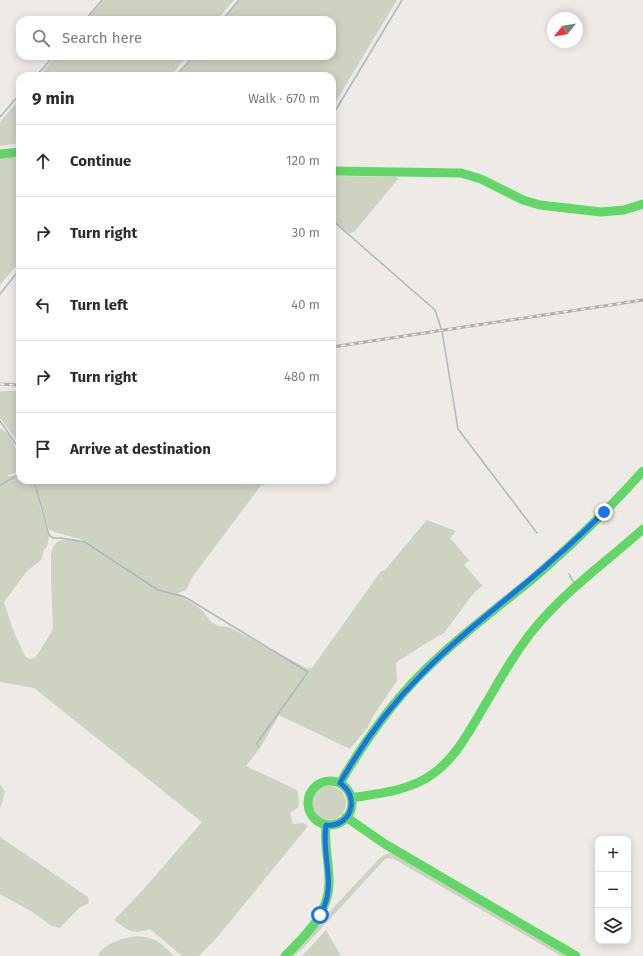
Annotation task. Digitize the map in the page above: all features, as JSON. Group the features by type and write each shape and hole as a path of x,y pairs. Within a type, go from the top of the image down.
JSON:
{"main road":[{"path":"0,154 16,152"},
{"path":"336,171 461,173 481,179 524,200 540,205 601,212 624,210 643,204"},
{"path":"340,783 374,730 418,678 446,650 569,546 643,471"},
{"path":"351,798 412,785 428,778 441,768 457,750 525,641 539,623 557,604 643,529"},
{"path":"331,781 340,783 346,789 351,798 351,808 346,817 337,824 326,825 317,821 310,813 307,805 309,795 315,786 323,782 331,781"},
{"path":"346,817 385,844 576,956"},
{"path":"285,956 317,919 327,900 329,885 324,846 326,825"}],"green space":[{"path":"103,0 234,0 220,16 89,16"},
{"path":"239,0 397,0 336,101 336,72 180,72 191,60 336,60 336,16 226,16"},
{"path":"53,60 184,60 174,72 42,72"},
{"path":"16,103 16,144 0,146 0,122"},
{"path":"16,155 16,266 0,285 0,157"},
{"path":"336,176 397,177 398,179 355,231 348,234 336,224"},
{"path":"16,391 16,440 0,418 0,392"},
{"path":"0,428 9,435 16,449 16,473 8,475 9,477 16,474 16,484 262,484 193,576 186,590 178,593 203,611 211,622 218,626 229,627 308,669 312,668 381,571 385,570 427,520 456,531 450,538 469,560 464,565 483,585 473,594 444,633 398,661 396,664 397,681 373,716 368,727 350,749 279,715 260,748 246,766 297,790 299,807 290,813 293,824 303,823 308,826 219,935 199,956 182,956 150,929 139,932 131,931 114,920 142,891 202,822 34,688 0,682","holes":["37,487 44,517 49,529 54,532 80,539 86,543 72,539 63,540 57,542 53,547 51,555 53,628 36,657 30,659 25,656 13,630 4,602 27,571 41,560 44,550 47,547 49,536 40,507"]},
{"path":"0,784 5,792 0,809"},
{"path":"332,786 339,788 344,793 346,803 344,813 339,818 326,820 319,818 314,813 312,800 314,793 319,788"},
{"path":"0,837 88,897 89,903 79,908 60,928 52,926 31,911 0,894"},
{"path":"389,853 397,855 570,956 561,956 394,859 389,858 385,859 305,946 294,956 288,956 379,859"},
{"path":"326,930 341,956 302,956"},
{"path":"138,936 150,938 158,942 174,956 98,956 101,951 110,944 121,939"}],"waterway":[{"path":"88,16 102,0"},
{"path":"225,16 239,0"},
{"path":"336,109 402,0"},
{"path":"40,72 50,60"},
{"path":"179,72 190,60"},
{"path":"0,117 16,99"},
{"path":"336,223 435,310 442,331 458,429 537,533"},
{"path":"0,294 16,274"},
{"path":"0,421 16,444"},
{"path":"0,485 16,476"},
{"path":"35,484 49,535 53,538 85,542 158,590 185,597 308,672 257,743 258,747"},
{"path":"569,574 574,583"}],"railway":[{"path":"336,346 643,300"},
{"path":"0,384 16,385"}],"traffic: fast":[{"path":"0,154 16,152"},
{"path":"336,171 461,173 481,179 523,200 540,205 601,212 624,210 643,204"},
{"path":"340,783 377,726 409,686 434,661 560,555 630,486 643,471"},
{"path":"351,798 403,788 431,776 441,768 466,737 508,665 534,629 572,589 643,529"},
{"path":"326,781 334,781 346,787 352,799 352,803 352,807 346,819 334,825 326,825 314,819 308,807 308,799 314,787 326,781"},
{"path":"346,817 385,844 576,956"},
{"path":"285,956 301,940 315,922 326,903 329,881 326,825"}],"route":[{"path":"320,915 327,900 329,890 329,879 324,846 326,825 339,823 349,814 352,804 351,796 340,783 374,730 399,699 446,650 521,588 569,546 604,512"}]}
